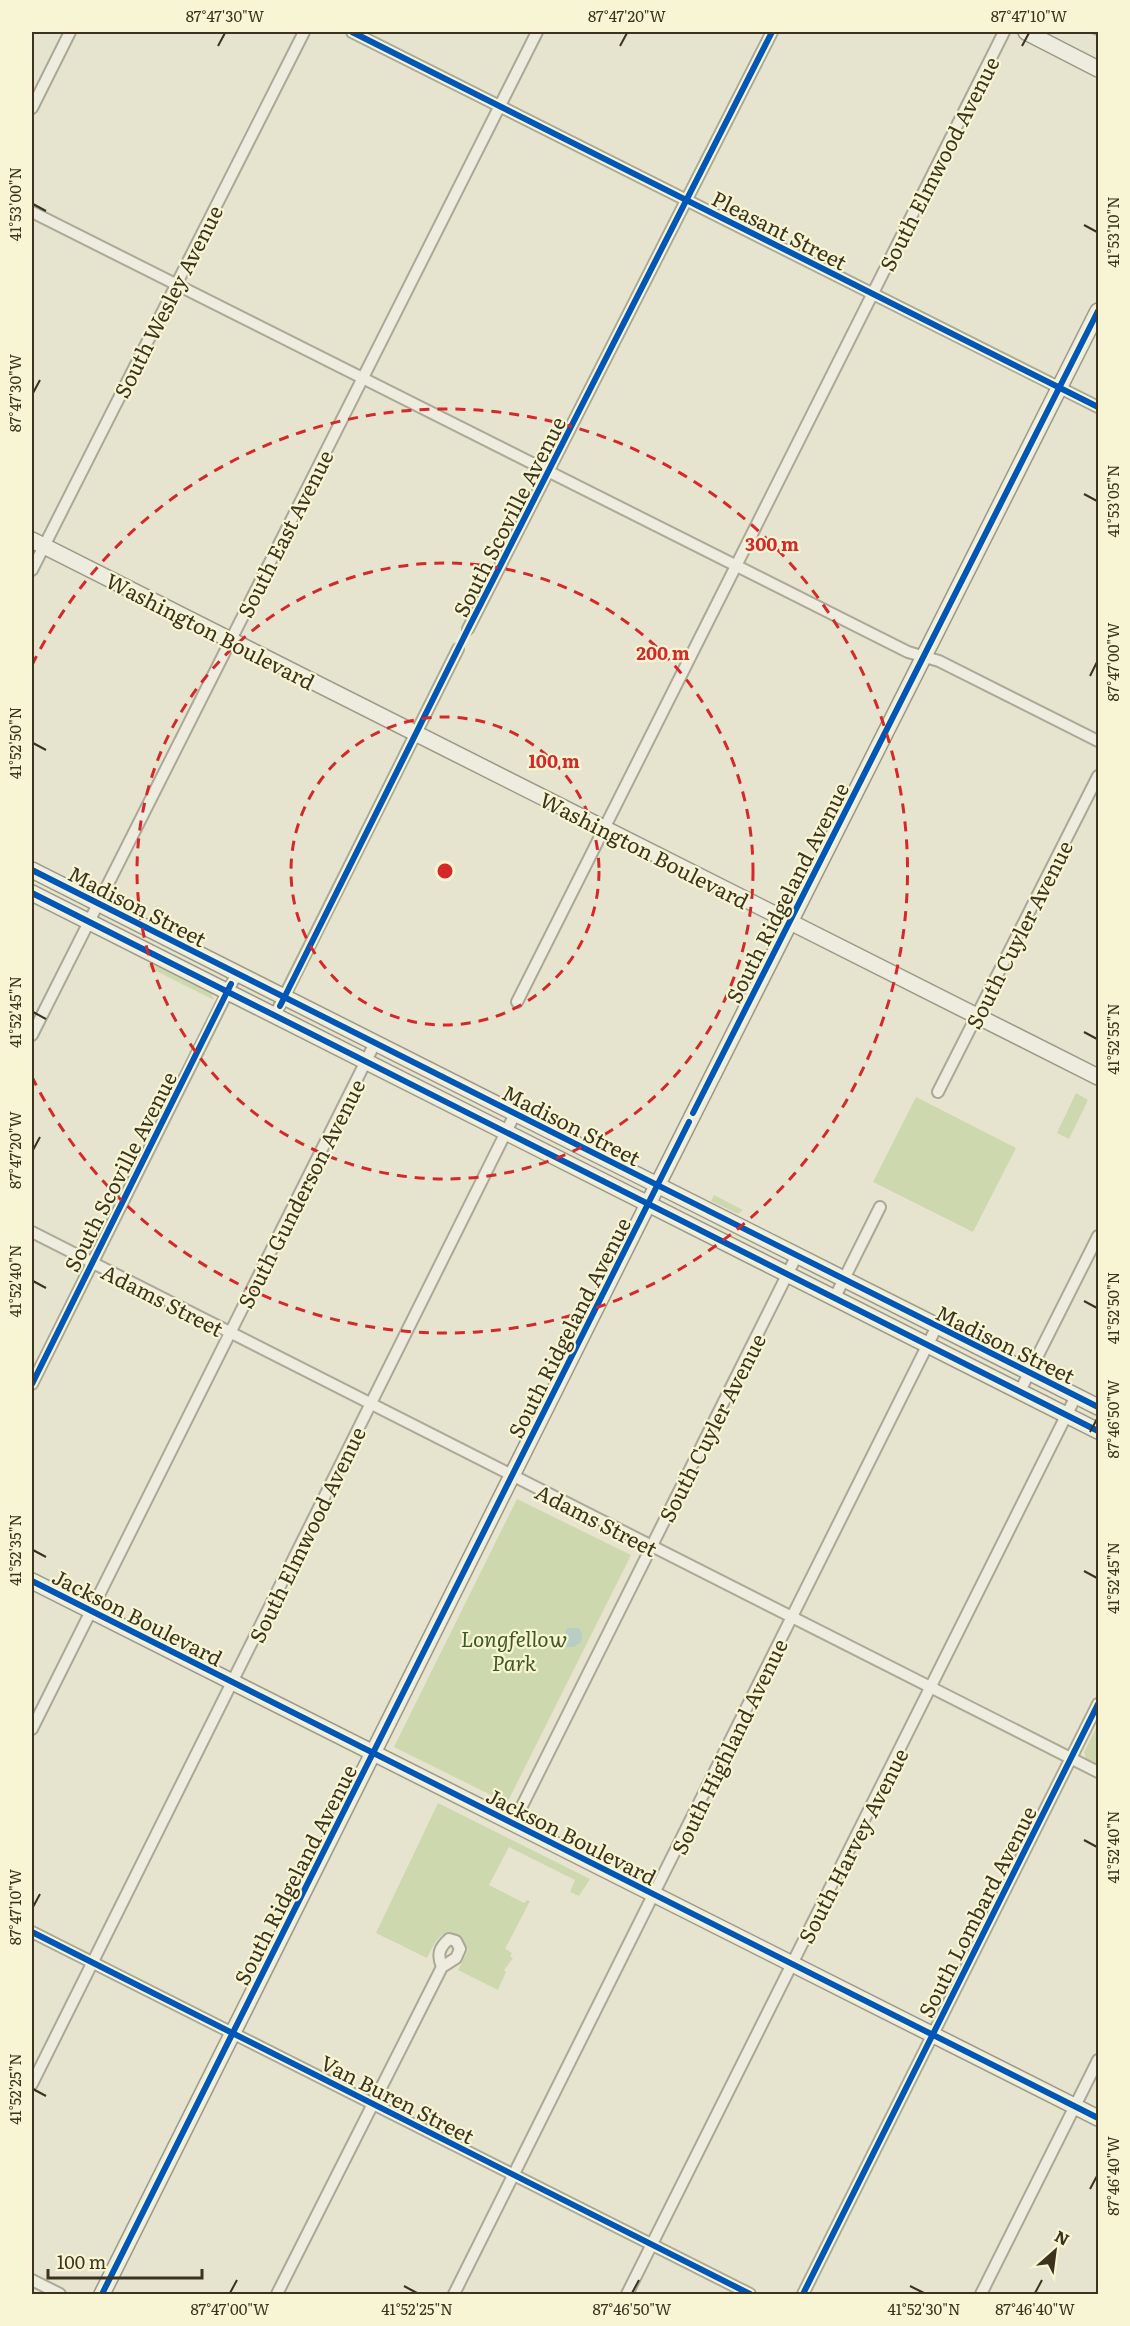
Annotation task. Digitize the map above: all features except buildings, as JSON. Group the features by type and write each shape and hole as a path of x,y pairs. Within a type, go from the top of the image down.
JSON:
{"street":[{"path":"32,108 70,32"},
{"name":"South Wesley Avenue","path":"32,570 38,543 175,284 304,32"},
{"name":"Pleasant Street","path":"352,32 1098,407"},
{"name":"South East Avenue","path":"32,1035 537,32"},
{"name":"South Scoville Avenue","path":"468,629 772,32"},
{"name":"South Elmwood Avenue","path":"517,1002 1004,32"},
{"path":"1026,32 1098,69"},
{"path":"32,212 908,652 939,661 1098,741"},
{"name":"South Ridgeland Avenue","path":"102,2295 1098,311"},
{"name":"Washington Boulevard","path":"38,543 1098,1077"},
{"name":"South Scoville Avenue","path":"274,1017 458,649"},
{"name":"South Cuyler Avenue","path":"938,1092 1098,776"},
{"name":"Madison Street","path":"32,870 796,1257 1098,1407"},
{"name":"Madison Street","path":"32,893 1098,1431"},
{"name":"South Scoville Avenue","path":"32,1384 237,973"},
{"name":"South Gunderson Avenue","path":"32,1730 375,1043"},
{"name":"South Elmwood Avenue","path":"32,2084 515,1114"},
{"path":"834,1299 880,1207"},
{"name":"Adams Street","path":"32,1232 1098,1772"},
{"path":"1020,1391 1098,1236"},
{"name":"South Cuyler Avenue","path":"513,1824 796,1257"},
{"name":"South Highland Avenue","path":"454,2295 936,1326"},
{"name":"South Harvey Avenue","path":"627,2295 1076,1396"},
{"name":"Jackson Boulevard","path":"32,1581 1098,2118"},
{"name":"South Lombard Avenue","path":"803,2295 1098,1704"},
{"name":"Van Buren Street","path":"32,1932 750,2295"},
{"path":"277,2295 442,1967"},
{"path":"981,2295 1098,2060"},
{"path":"32,2280 60,2295"}],"green space":[{"path":"151,963 211,992 214,1000 148,967"},
{"path":"1076,1093 1088,1100 1069,1139 1057,1133"},
{"path":"916,1097 1016,1148 973,1232 873,1182"},
{"path":"714,1195 743,1210 738,1214 711,1201"},
{"name":"Longfellow Park","path":"517,1499 631,1555 507,1803 394,1747"},
{"path":"1098,1724 1098,1765 1086,1759 1084,1752"},
{"path":"438,1803 590,1879 579,1896 570,1892 575,1880 509,1847 489,1885 524,1903 527,1900 530,1901 505,1949 512,1953 510,1957 513,1958 504,1970 506,1972 498,1990 458,1970 468,1950 463,1941 455,1935 441,1936 427,1958 376,1933"}],"shaded area":[{"path":"567,1628 579,1628 582,1634 581,1642 574,1647 567,1647 563,1636"}],"railway":[{"path":"1091,32 1098,35"}],"cycle path":[{"path":"352,32 1098,407"},
{"path":"280,1006 468,629 772,32"},
{"path":"693,1113 1098,311"},
{"path":"32,870 1098,1407"},
{"path":"32,893 1098,1431"},
{"path":"32,1384 231,984"},
{"path":"102,2294 689,1122"},
{"path":"32,1581 1098,2118"},
{"path":"803,2294 1098,1704"},
{"path":"32,1932 750,2294"}]}
